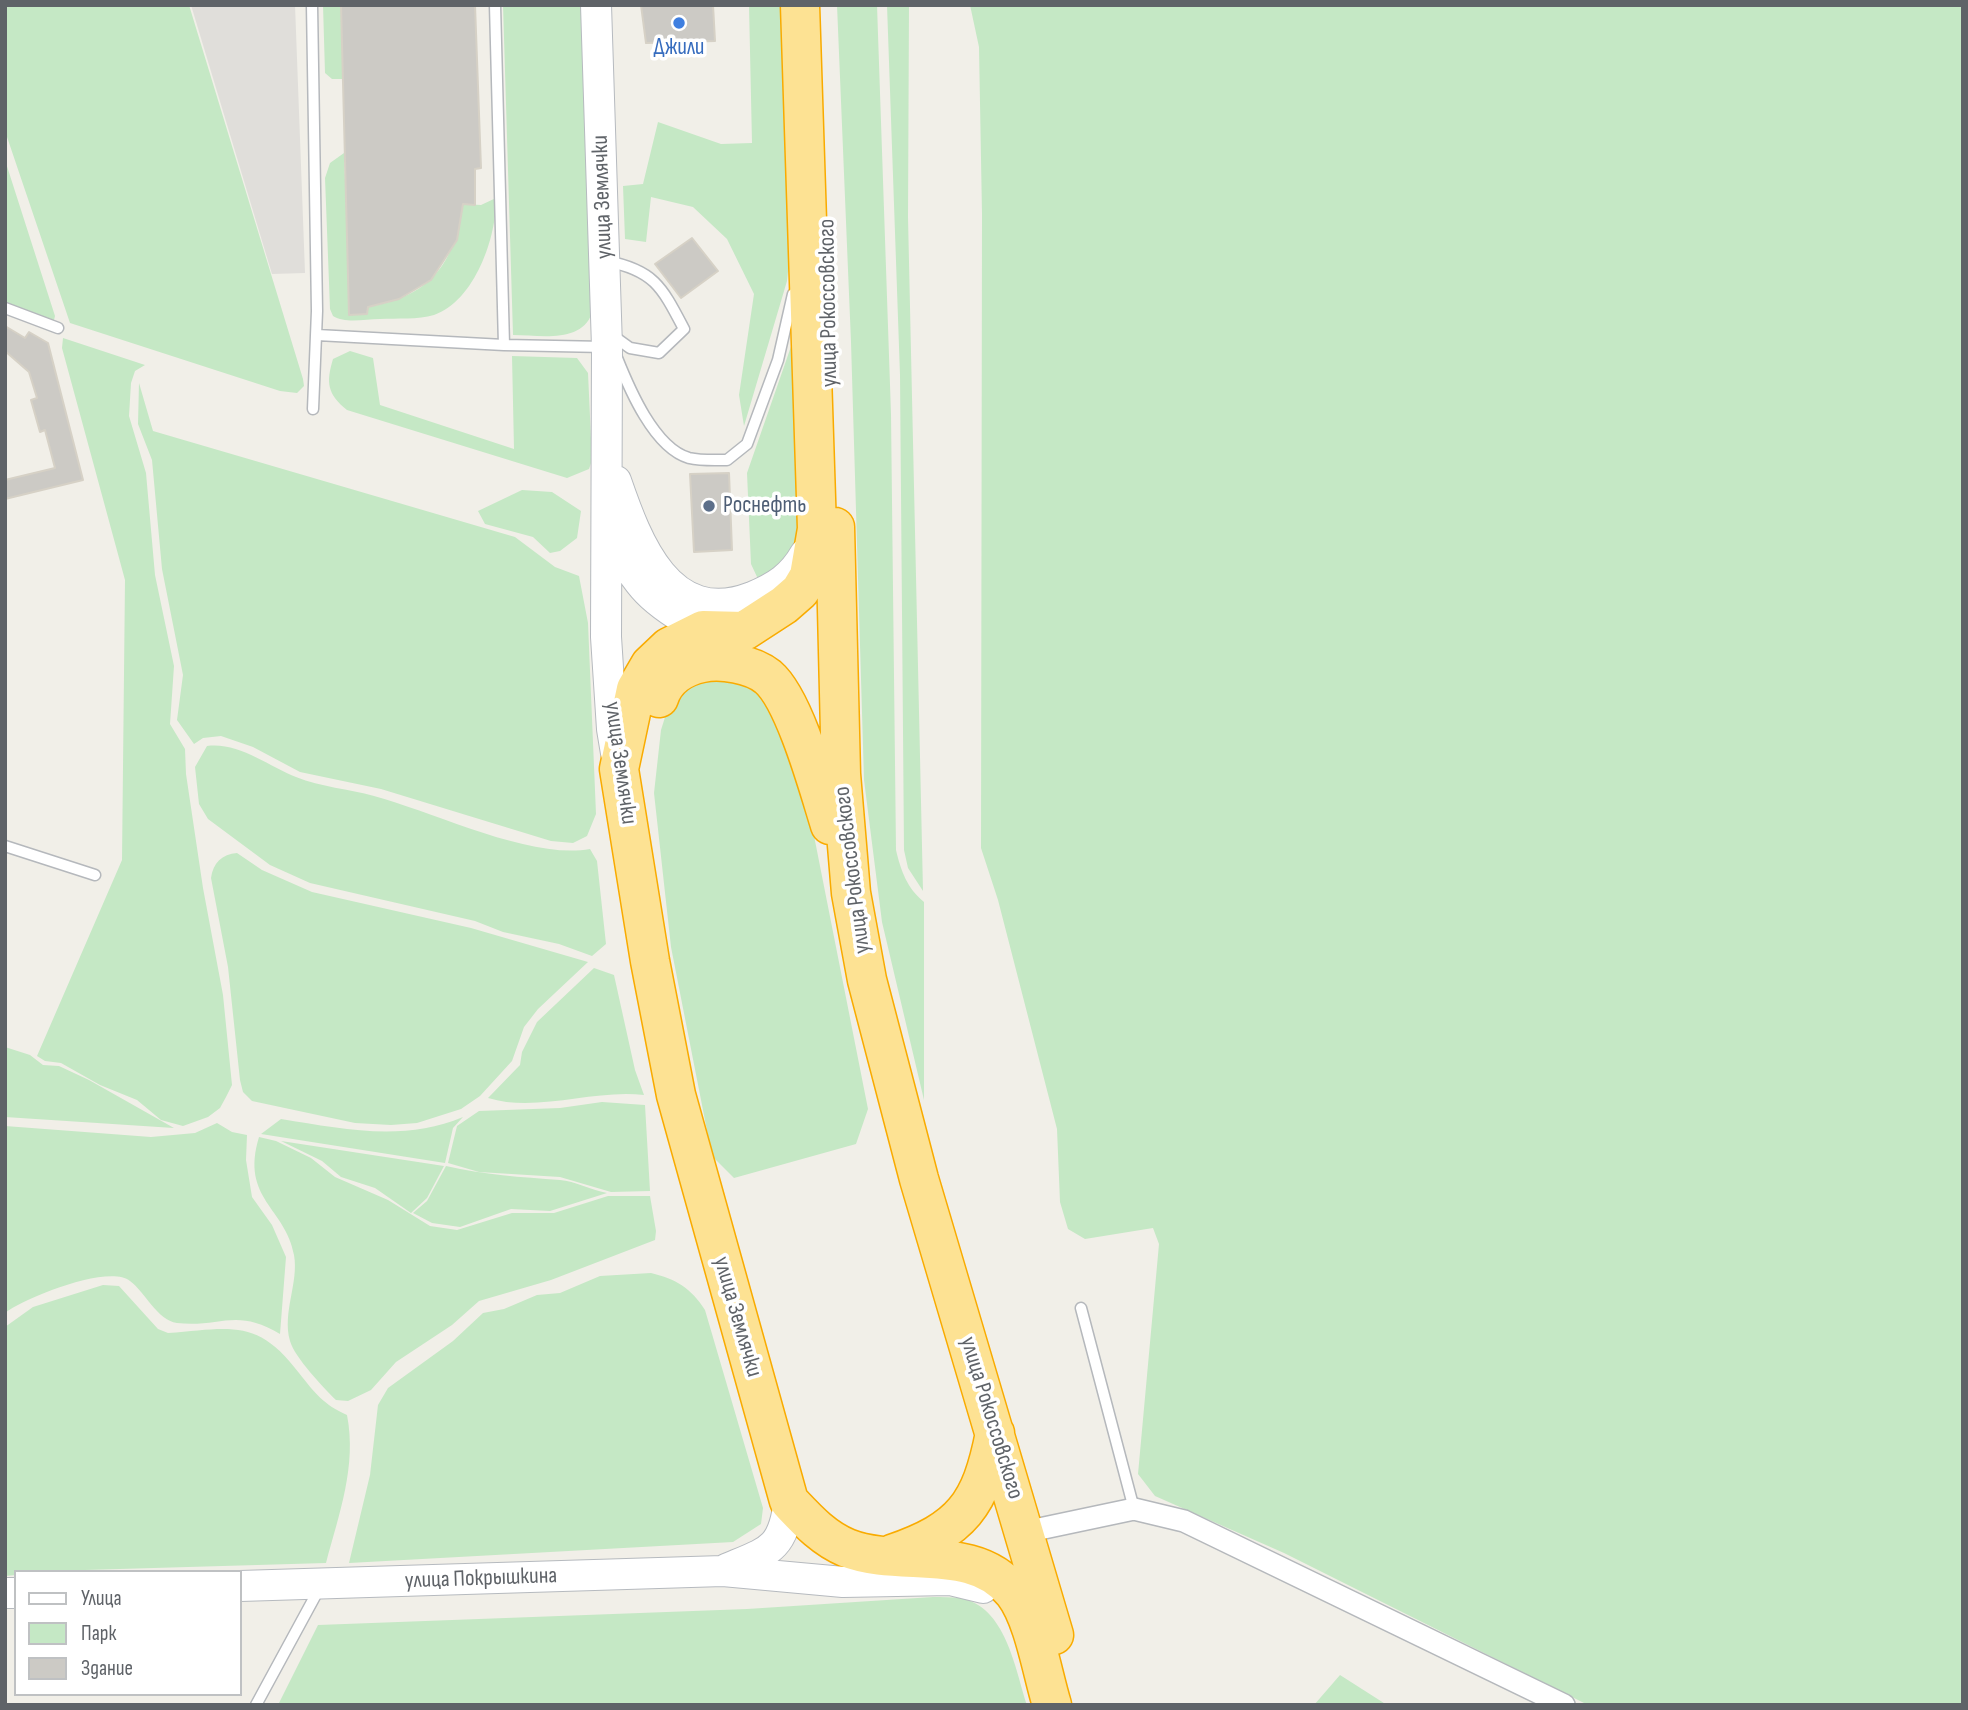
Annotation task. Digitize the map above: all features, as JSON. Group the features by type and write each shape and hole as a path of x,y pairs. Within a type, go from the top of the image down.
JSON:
{"highway":[{"name":"улица Рокоссовского","path":"744,631 775,612 800,591 809,576 817,529 800,5"},
{"name":"улица Рокоссовского","path":"822,5 841,774 851,893 867,980 919,1178 1074,1705"},
{"path":"619,769 636,689 650,666 669,648 702,630 744,631 783,660 800,682 821,721 841,774"},
{"path":"633,848 651,721 661,690 682,668 706,662 743,664 769,678 789,710 813,772 851,893"},
{"name":"улица Землячки","path":"619,769 650,961 676,1095 789,1501"},
{"path":"889,1555 925,1543 946,1530 968,1508 986,1476 995,1431"},
{"path":"789,1501 814,1527 849,1549 953,1562 996,1576 1015,1594 1026,1618 1052,1705"}],"main road":[{"name":"улица Землячки","path":"596,5 607,339 609,534 606,637 612,729 619,769"},
{"path":"607,455 644,554 660,575 699,601 722,604 774,587 792,574 817,529"},
{"path":"609,534 629,571 646,593 668,611 702,630"},
{"path":"723,1571 773,1547 786,1529 789,1501"},
{"name":"улица Покрышкина","path":"242,1586 723,1571 843,1582 950,1580 969,1583 1005,1599 1026,1618"}],"street":[{"path":"1025,1532 1134,1509 1184,1521 1564,1705"}],"lane":[{"path":"312,5 317,335 313,409"},
{"path":"495,5 504,345"},
{"path":"607,339 629,388 649,423 686,457 727,460 747,444 778,360 807,233"},
{"path":"317,335 504,345 607,339 629,348 659,353 684,329 667,297 641,270 605,261"},
{"path":"5,308 58,328"},
{"path":"5,846 95,875"},
{"path":"1081,1308 1134,1509"},
{"path":"256,1705 323,1583"}],"shaded area":[{"path":"191,5 295,5 305,273 272,274"}],"green space":[{"path":"5,5 189,5 303,379 304,386 297,393 280,391 70,323 5,131"},
{"path":"323,5 341,5 343,79 332,79 325,73"},
{"path":"503,5 582,5 592,313 587,323 569,334 513,335"},
{"path":"749,5 784,5 793,226 787,281 744,426 739,395 754,294 727,239 693,207 651,197 646,242 625,239 623,186 643,184 658,122 721,144 752,143"},
{"path":"837,5 877,5 891,414 896,850 906,879 924,902 924,1100 882,922 864,780 851,342"},
{"path":"887,5 909,5 908,217 923,891 908,868 904,850 900,375"},
{"path":"970,5 1963,5 1963,1705 1588,1705 1284,1553 1155,1496 1138,1474 1159,1244 1153,1228 1085,1239 1068,1229 1060,1202 1057,1129 998,900 981,848 982,214 979,47"},
{"path":"344,153 350,315 367,314 368,307 390,302 423,286 445,260 453,244 463,204 481,205 496,198 492,230 481,266 461,296 448,308 428,317 414,318 350,320 333,316 330,309 325,178 330,163"},
{"path":"5,160 55,316 54,320 5,303"},
{"path":"803,312 799,539 786,569 758,579 751,564 747,473"},
{"path":"63,338 145,365 135,371 131,383 129,416 146,473 155,575 174,666 170,724 185,749 186,774 203,888 223,995 232,1085 220,1108 208,1117 183,1126 161,1120 137,1100 100,1085 61,1063 45,1061 37,1056 122,860 125,580 62,348"},
{"path":"350,351 373,358 380,405 514,449 512,356 577,358 588,373 592,460 589,469 567,478 347,410 332,393 329,374 333,359"},
{"path":"139,383 153,431 515,537 555,567 579,576 588,623 596,814 587,836 573,843 551,841 381,789 300,772 253,747 221,736 203,738 194,744 177,720 183,675 162,569 152,460 138,424"},
{"path":"522,490 552,492 581,511 577,538 560,551 550,553 533,537 485,524 478,511"},
{"path":"732,674 765,691 803,780 868,1109 856,1144 734,1178 712,1156 671,947 654,793 661,730 671,698 692,677"},
{"path":"207,746 242,751 306,780 398,803 482,833 540,848 566,851 590,849 597,861 606,944 592,956 559,944 503,932 475,921 310,883 270,865 208,819 199,804 195,767"},
{"path":"237,853 262,870 312,892 471,928 588,962 538,1009 524,1027 512,1061 480,1096 461,1109 417,1123 391,1125 355,1123 252,1101 243,1092 240,1080 228,967 211,878 219,860"},
{"path":"594,968 614,975 635,1070 644,1095 605,1095 526,1103 488,1098 520,1065 522,1052 537,1022"},
{"path":"5,1047 30,1055 43,1065 59,1066 89,1080 174,1128 5,1117"},
{"path":"602,1102 645,1105 650,1191 611,1192 560,1177 479,1172 448,1163 457,1126 479,1111 560,1108"},
{"path":"463,1117 453,1128 445,1163 261,1134 281,1119 350,1129 396,1131 441,1125"},
{"path":"217,1123 232,1132 247,1135 246,1160 252,1197 272,1225 286,1257 280,1334 265,1326 239,1320 192,1324 170,1321 157,1311 130,1281 119,1277 104,1277 67,1285 30,1299 5,1313 5,1126 151,1137 195,1133"},
{"path":"259,1137 276,1141 311,1158 335,1177 388,1200 430,1226 457,1230 512,1213 554,1213 608,1196 650,1196 655,1240 551,1280 479,1301 452,1325 396,1362 371,1390 348,1401 336,1400 303,1364 290,1341 288,1319 294,1255 289,1239 266,1202 255,1175"},
{"path":"281,1141 444,1166 427,1198 411,1213 375,1188 341,1177 322,1161"},
{"path":"446,1166 488,1174 566,1181 607,1193 550,1211 511,1209 460,1227 432,1223 413,1213 427,1201"},
{"path":"651,1273 682,1286 705,1310 763,1508 761,1524 733,1542 349,1563 370,1475 378,1405 388,1388 453,1341 483,1313 504,1309 537,1295 560,1293 600,1276"},
{"path":"103,1285 119,1286 158,1329 168,1333 209,1329 242,1330 270,1343 284,1355 320,1397 347,1415 350,1434 348,1471 326,1563 14,1570 14,1575 5,1576 5,1327 33,1307"},
{"path":"933,1597 960,1598 976,1603 988,1613 998,1626 1013,1657 1027,1705 278,1705 318,1625 747,1609"},
{"path":"1340,1675 1387,1705 1314,1705"}],"building":[{"path":"341,5 475,5 481,168 475,169 475,205 463,204 457,240 431,280 399,299 368,307 367,314 349,315"},
{"name":"Джили","path":"641,5 713,5 715,41 646,43"},
{"path":"692,238 718,271 681,298 655,264"},
{"path":"5,326 25,338 29,332 48,343 83,480 5,499 5,480 55,468 45,430 40,432 31,400 37,398 29,372 5,351"},
{"path":"729,473 732,550 694,552 690,474"}],"place":[{"name":"Джили","path":"679,23"},
{"name":"Роснефть","path":"709,506"}]}
